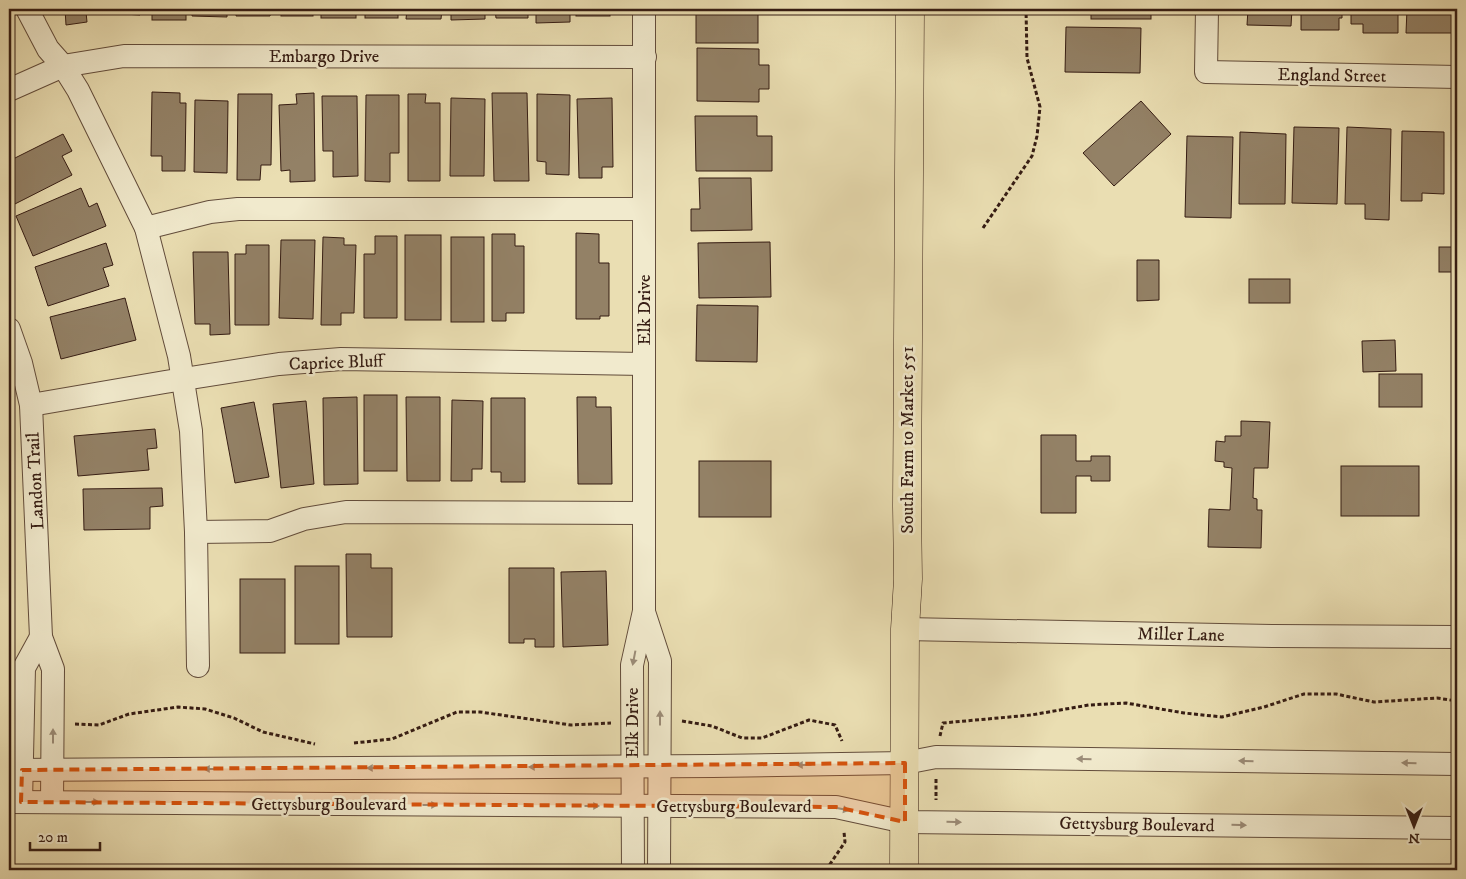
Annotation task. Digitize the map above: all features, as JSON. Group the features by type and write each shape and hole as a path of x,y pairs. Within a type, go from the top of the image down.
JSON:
{"main road":[{"name":"South Farm to Market 551","path":"904,870 905,629 908,579 910,9"}],"street":[{"path":"27,9 48,49 63,66 78,90 146,228 179,356 191,431 196,532 198,666"},
{"name":"Elk Drive","path":"633,870 632,665 644,611 644,9"},
{"name":"England Street","path":"1207,9 1206,72 1457,77"},
{"name":"Embargo Drive","path":"9,90 63,66 124,56 645,57"},
{"path":"146,228 210,212 238,209 644,209"},
{"name":"Landon Trail","path":"9,328 21,363 31,405 41,637 53,669 52,802"},
{"name":"Caprice Bluff","path":"31,405 279,364 341,360 644,364"},
{"path":"196,532 270,531 304,519 346,512 644,514"},
{"name":"Elk Drive","path":"644,611 660,661 659,870"},
{"name":"Miller Lane","path":"905,629 1275,636 1457,637"},
{"path":"15,802 15,770 24,668 41,637"},
{"name":"Gettysburg Boulevard","path":"15,770 660,767 905,763 936,757 1457,764"},
{"name":"Gettysburg Boulevard","path":"15,802 836,807 905,822 1457,828"}],"path":[{"path":"983,228 1032,156 1036,136 1040,107 1027,58 1026,9"},
{"path":"943,723 1031,715 1089,705 1126,703 1184,714 1222,717 1264,707 1304,694 1336,694 1374,702 1437,698 1457,701"},
{"path":"53,724 99,725 130,714 178,706 204,709 234,718 263,732 324,745"},
{"path":"353,743 392,739 457,712 480,712 571,726 633,722"},
{"path":"660,722 685,721 705,724 742,738 762,738 810,720 835,725 843,742 843,764"},
{"path":"826,870 845,842 844,809"}],"highlighted area":[{"path":"905,763 905,822 836,807 21,802 22,770"}],"building":[{"path":"65,9 99,10 86,12 87,22 66,25"},
{"path":"106,9 140,9 140,15 123,14 123,10"},
{"path":"152,9 186,9 186,20 152,20"},
{"path":"193,9 227,9 227,17 192,16"},
{"path":"237,9 271,9 270,16 236,16"},
{"path":"281,9 313,9 313,16 281,16"},
{"path":"321,9 356,9 356,18 321,18"},
{"path":"365,9 398,9 398,18 365,18"},
{"path":"407,9 442,9 441,19 406,19"},
{"path":"451,9 485,9 485,19 451,20"},
{"path":"495,9 528,9 528,18 496,18"},
{"path":"536,9 570,9 570,22 536,23"},
{"path":"576,9 610,9 610,16 576,16"},
{"path":"696,9 758,9 758,43 696,43"},
{"path":"1091,9 1151,9 1151,19 1091,19"},
{"path":"1248,9 1292,9 1291,26 1247,25"},
{"path":"1301,9 1346,9 1346,11 1342,11 1342,18 1339,18 1339,30 1301,30"},
{"path":"1351,9 1398,9 1398,33 1363,33 1363,24 1351,24"},
{"path":"1407,9 1452,9 1452,33 1406,33"},
{"path":"1066,27 1141,28 1140,73 1065,72"},
{"path":"697,48 759,49 759,65 769,65 769,89 759,89 759,102 697,101"},
{"path":"152,92 180,93 180,103 186,103 185,171 162,171 162,156 151,156"},
{"path":"314,93 315,181 290,182 290,170 281,171 279,105 297,104 296,94"},
{"path":"492,93 527,93 529,181 494,181"},
{"path":"238,94 272,94 271,165 261,165 260,180 237,180"},
{"path":"408,94 426,94 425,103 440,103 440,181 408,181"},
{"path":"537,94 570,95 569,175 546,174 546,162 537,161"},
{"path":"366,95 399,95 399,153 390,153 390,182 365,181"},
{"path":"322,96 357,96 358,176 333,177 333,151 323,151"},
{"path":"451,98 485,99 484,176 450,176"},
{"path":"612,98 613,167 602,167 602,178 579,178 577,99"},
{"path":"195,100 228,101 227,173 194,172"},
{"path":"1141,101 1171,134 1114,186 1083,153"},
{"path":"695,116 757,116 757,136 772,136 772,171 696,171"},
{"path":"1294,127 1339,128 1337,204 1292,203"},
{"path":"1347,127 1391,129 1389,220 1365,219 1365,204 1345,204"},
{"path":"1453,129 1457,129 1457,202 1452,202"},
{"path":"1402,131 1444,132 1444,194 1422,193 1422,201 1401,201"},
{"path":"1240,132 1286,134 1285,204 1239,204"},
{"path":"63,134 72,151 62,156 72,175 9,207 9,161"},
{"path":"1187,136 1233,137 1231,218 1185,217"},
{"path":"699,178 751,178 752,230 691,231 691,209 700,209"},
{"path":"81,188 89,207 97,203 106,226 33,256 16,216"},
{"path":"576,233 599,234 599,263 609,263 609,316 600,316 600,319 576,319"},
{"path":"492,234 515,234 515,246 524,246 524,313 506,313 506,321 492,321"},
{"path":"405,235 441,235 441,320 405,320"},
{"path":"375,236 397,236 397,318 364,318 364,254 375,254"},
{"path":"323,237 344,238 344,245 356,245 354,313 341,313 341,325 321,325"},
{"path":"451,237 484,237 484,322 451,322"},
{"path":"281,240 315,240 313,319 279,318"},
{"path":"770,242 771,297 699,298 698,243"},
{"path":"106,243 113,265 103,268 109,286 48,306 35,267"},
{"path":"246,245 269,245 269,325 235,325 235,254 246,254"},
{"path":"1439,247 1457,247 1457,272 1439,272"},
{"path":"193,252 228,252 230,334 210,335 210,324 195,324"},
{"path":"1137,260 1159,260 1159,300 1137,301"},
{"path":"1249,279 1290,279 1290,303 1249,303"},
{"path":"125,298 136,340 61,359 50,317"},
{"path":"697,305 758,306 757,362 696,361"},
{"path":"1395,340 1396,371 1363,372 1362,341"},
{"path":"1379,374 1422,374 1422,407 1379,407"},
{"path":"364,395 397,395 397,471 364,471"},
{"path":"357,397 358,484 324,485 323,398"},
{"path":"406,397 440,397 440,481 407,481"},
{"path":"577,397 596,397 596,407 611,407 612,484 578,484"},
{"path":"491,398 525,398 525,482 501,482 501,472 491,472"},
{"path":"452,400 483,401 482,469 472,469 472,481 451,481"},
{"path":"306,401 314,484 281,488 273,404"},
{"path":"254,402 269,477 235,483 221,408"},
{"path":"1241,421 1270,422 1268,468 1254,468 1253,498 1257,499 1257,510 1262,510 1261,548 1208,547 1209,509 1230,510 1232,468 1224,467 1224,462 1215,461 1216,441 1225,442 1225,436 1241,436"},
{"path":"155,429 157,448 147,449 149,470 78,476 74,436"},
{"path":"1041,435 1076,435 1076,461 1091,461 1091,456 1110,456 1110,481 1091,481 1091,476 1076,476 1076,513 1041,513"},
{"path":"699,461 771,461 771,517 699,517"},
{"path":"1341,466 1419,466 1419,516 1341,516"},
{"path":"162,488 163,506 150,507 150,529 84,530 83,489"},
{"path":"1455,503 1457,503 1457,551 1454,551"},
{"path":"346,554 371,554 371,568 392,568 392,637 347,637"},
{"path":"295,566 339,566 339,644 295,644"},
{"path":"509,568 554,568 554,647 535,647 535,639 524,639 524,643 509,643"},
{"path":"606,571 608,645 563,647 561,572"},
{"path":"240,579 285,579 285,653 240,653"}]}
